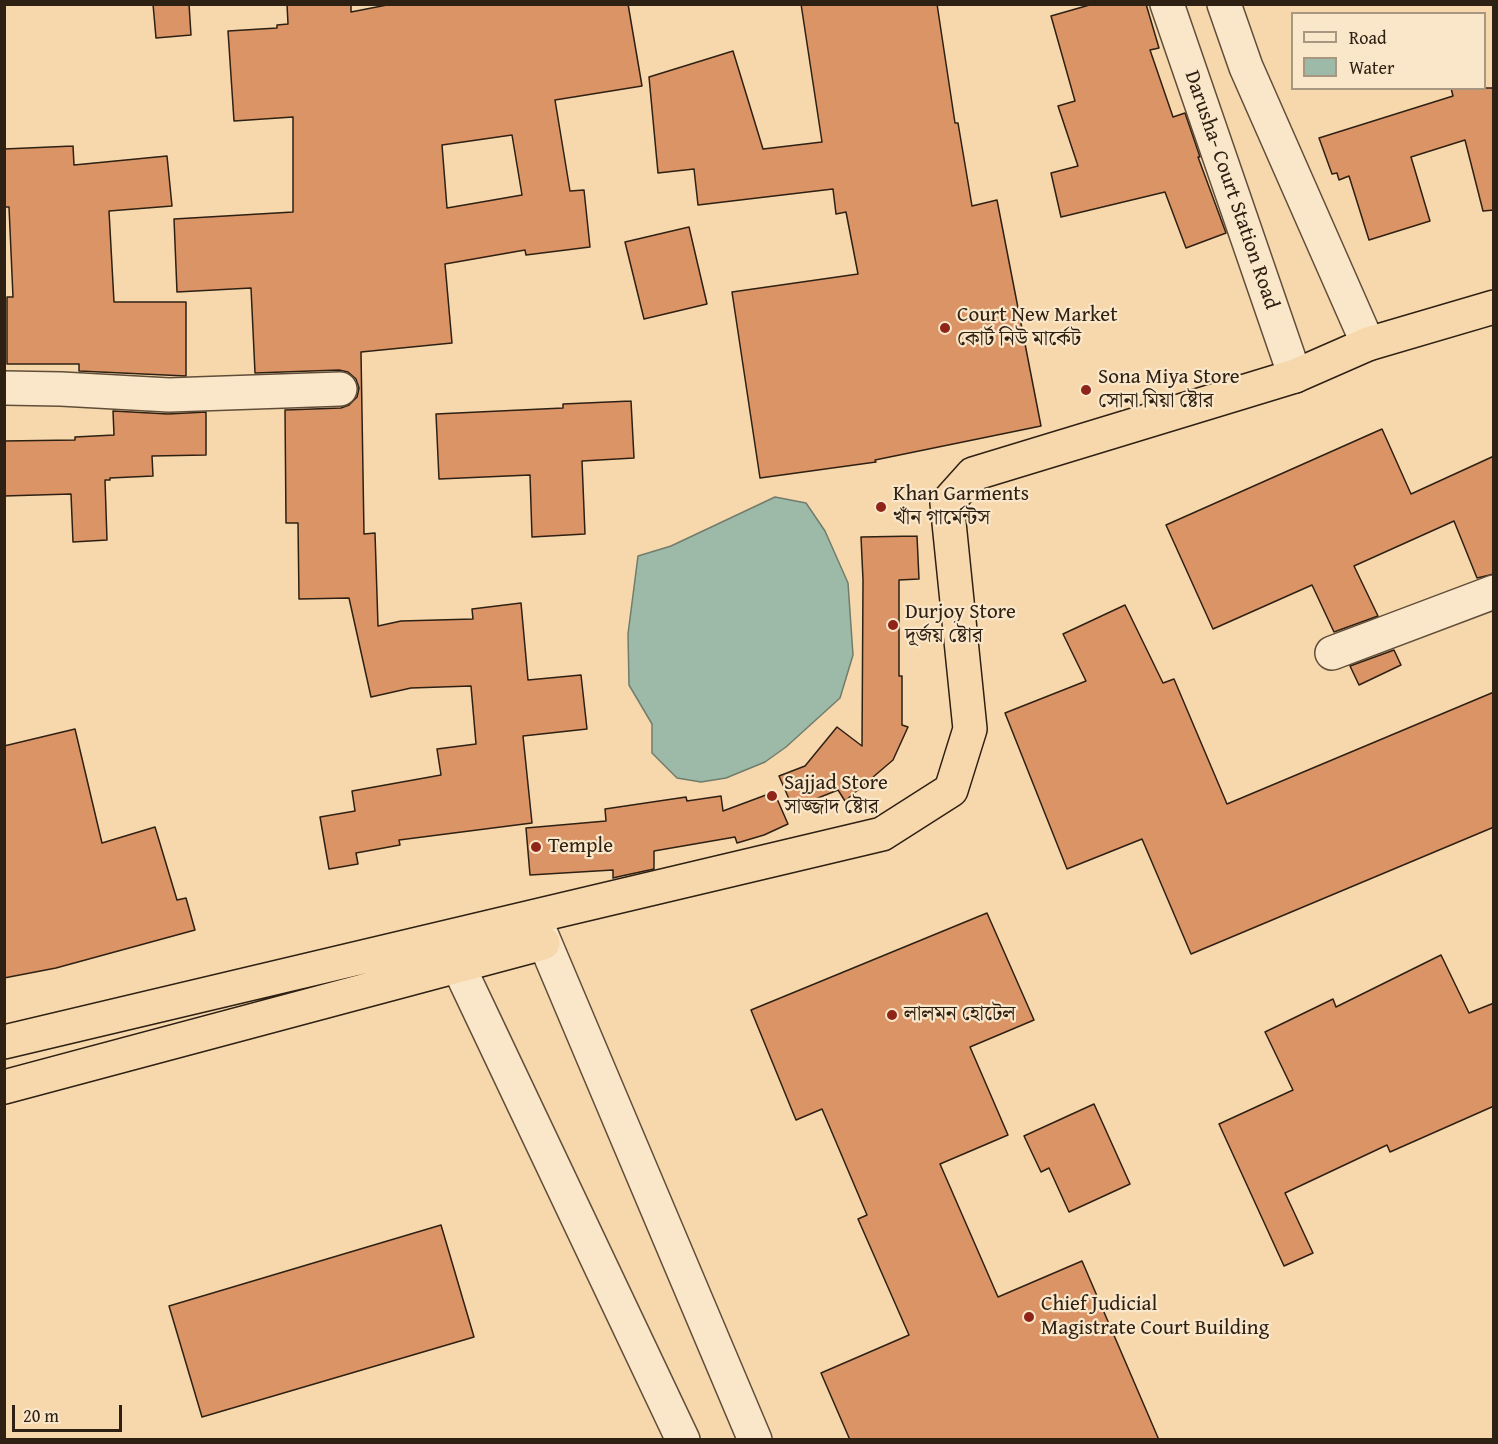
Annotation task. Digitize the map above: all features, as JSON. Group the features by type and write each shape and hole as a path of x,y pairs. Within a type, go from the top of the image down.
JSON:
{"highway":[{"path":"4,1087 452,952 539,930 882,834 951,790 970,729 946,503 973,474 1295,376 1368,344 1494,307"},
{"path":"4,1042 452,952"}],"street":[{"name":"Darusha- Court Station Road","path":"1167,4 1295,376"},
{"path":"1224,4 1246,67 1368,344"},
{"path":"4,388 169,395 340,389"},
{"path":"1332,653 1494,592"},
{"path":"539,930 754,1440"},
{"path":"452,952 683,1440"}],"water":[{"path":"775,497 806,503 825,531 848,583 853,655 840,698 786,747 765,762 726,778 701,782 677,778 652,753 652,724 629,685 628,634 638,556 671,546"}],"building":[{"path":"153,4 189,4 191,35 156,38"},
{"path":"287,4 351,4 351,12 392,4 628,4 642,86 555,100 570,191 584,190 590,247 526,255 525,250 445,264 452,343 361,352 364,534 375,533 378,626 401,621 473,619 472,609 521,603 528,680 581,675 587,729 523,736 532,823 399,840 400,845 356,853 358,864 329,869 320,817 355,811 352,791 441,775 437,749 476,744 471,686 411,688 371,697 349,598 299,599 298,523 286,523 285,410 341,408 349,405 357,397 359,388 356,379 348,372 339,370 255,373 251,288 177,292 174,219 293,212 293,117 234,121 228,31 277,28 277,25 288,24","holes":["512,135 522,195 447,208 442,145"]},
{"path":"801,4 937,4 955,123 958,123 972,206 997,200 1041,426 875,460 876,462 760,478 732,292 858,274 846,212 836,214 833,189 698,205 694,169 658,173 649,77 733,51 763,149 822,142"},
{"path":"1093,4 1146,4 1159,48 1150,50 1173,117 1185,113 1200,157 1198,157 1226,233 1186,248 1165,192 1061,217 1051,173 1078,166 1058,106 1075,101 1051,16"},
{"path":"1494,88 1494,210 1483,211 1465,140 1411,157 1430,221 1369,240 1349,176 1339,180 1337,173 1332,174 1319,138 1453,96 1452,90"},
{"path":"73,146 74,165 167,156 172,206 109,211 114,302 186,302 186,376 79,371 79,364 7,364 7,297 13,297 9,207 4,207 4,149"},
{"path":"689,227 707,304 644,319 625,242"},
{"path":"631,401 634,458 582,461 585,534 532,537 530,475 439,479 436,414 563,408 563,404"},
{"path":"113,411 168,414 206,412 206,455 152,456 153,476 105,480 107,540 73,542 71,494 4,496 4,441 75,440 75,437 114,435"},
{"path":"1382,429 1411,494 1494,456 1494,574 1477,578 1454,521 1354,566 1378,616 1334,632 1312,585 1213,629 1166,525"},
{"path":"917,536 919,579 899,580 899,676 902,676 902,725 908,727 893,760 845,801 838,790 793,808 779,776 805,766 837,727 862,746 861,537"},
{"path":"1125,605 1163,683 1174,679 1227,804 1494,692 1494,827 1191,954 1142,839 1067,869 1005,713 1086,681 1063,634"},
{"path":"1394,650 1401,665 1359,685 1350,666"},
{"path":"75,729 102,843 155,827 177,900 186,898 195,930 56,968 4,978 4,746"},
{"path":"774,792 788,824 764,835 737,843 735,837 654,851 654,869 613,878 613,870 530,875 526,828 606,821 605,809 686,797 687,801 721,796 723,811"},
{"path":"987,913 1034,1020 970,1047 1008,1135 940,1164 998,1297 1082,1261 1159,1440 850,1440 821,1373 909,1335 858,1219 867,1215 822,1109 796,1120 751,1010"},
{"path":"1441,955 1469,1013 1494,1003 1494,1106 1390,1152 1387,1145 1285,1193 1313,1253 1284,1266 1219,1124 1293,1090 1265,1032 1333,999 1336,1007"},
{"path":"1094,1104 1130,1184 1069,1212 1049,1168 1041,1172 1024,1136"},
{"path":"441,1225 474,1337 202,1417 169,1306"}],"place":[{"name":"Court New Market কোর্ট নিউ মার্কেট","path":"945,328"},
{"name":"Sona Miya Store সোনা মিয়া ষ্টোর","path":"1086,390"},
{"name":"Khan Garments খাঁন গার্মেন্টস","path":"881,507"},
{"name":"Durjoy Store দূর্জয় ষ্টোর","path":"893,625"},
{"name":"Sajjad Store সাজ্জাদ ষ্টোর","path":"772,796"},
{"name":"Temple","path":"536,847"},
{"name":"লালমন হোটেল","path":"892,1015"},
{"name":"Chief Judicial Magistrate Court Building","path":"1029,1317"}]}
